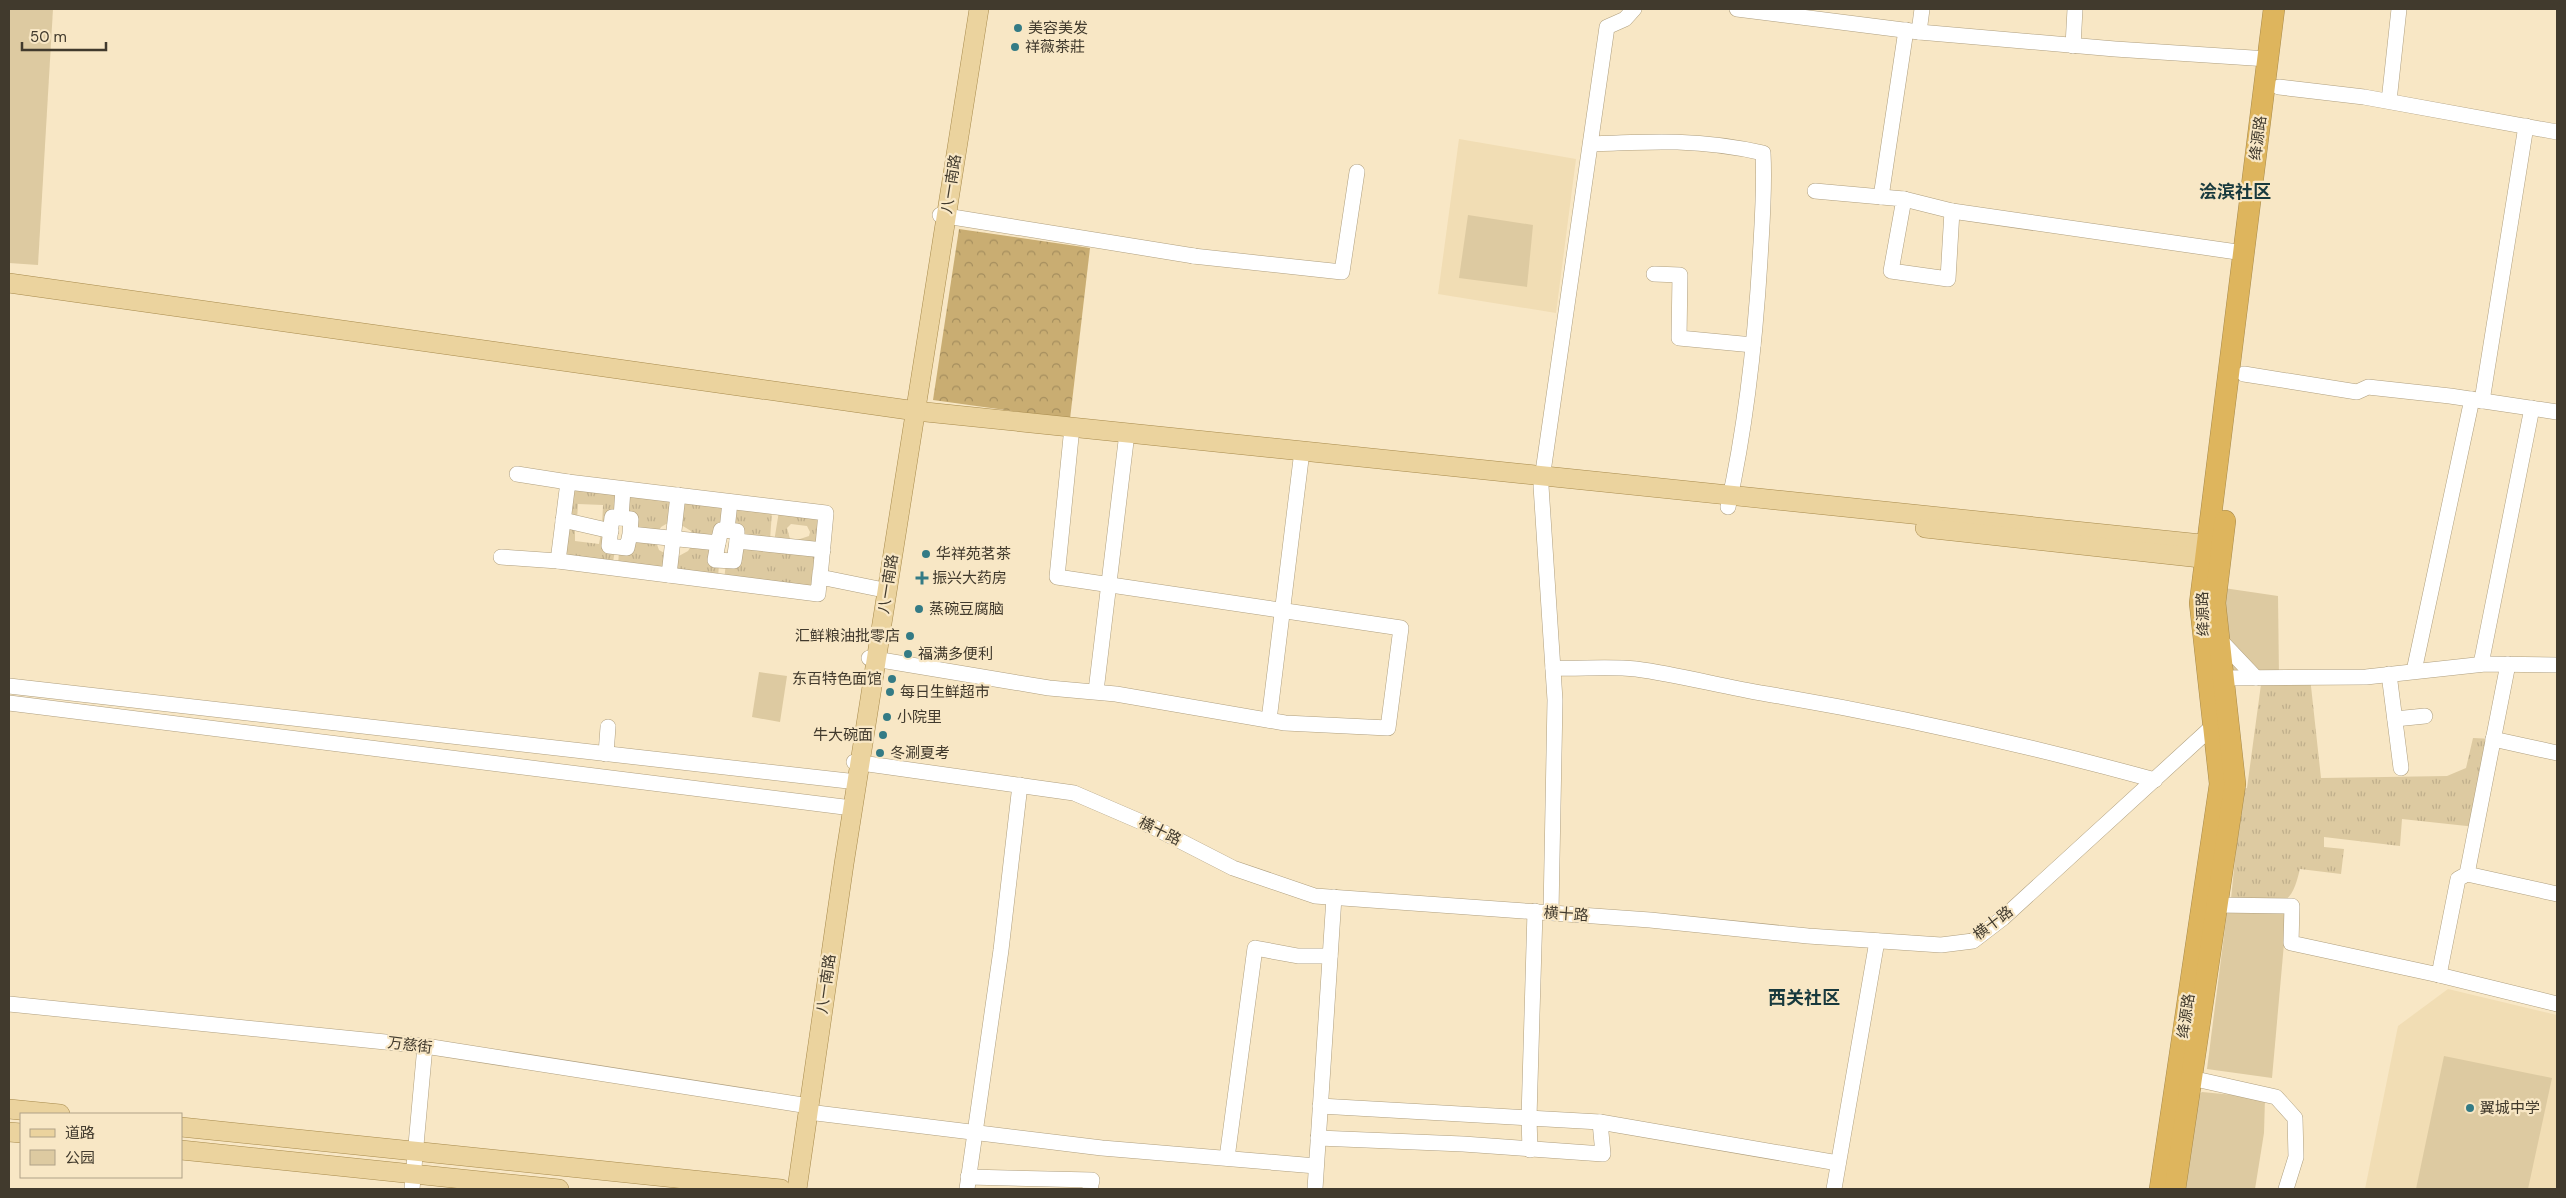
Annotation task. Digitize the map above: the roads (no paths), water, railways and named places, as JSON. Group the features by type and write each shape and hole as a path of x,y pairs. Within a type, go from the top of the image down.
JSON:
{"highway":[{"name":"绛源路","path":"2175,1189 2235,784 2215,603 2214,552 2244,253 2274,9"},
{"name":"绛源路","path":"2160,1189 2220,784 2200,603 2214,552 2244,374 2289,9"}],"main road":[{"name":"八一南路","path":"797,1189 850,808 943,216 972,9"},
{"name":"八一南路","path":"943,216 979,9"},
{"path":"9,282 912,414"},
{"path":"9,293 912,414 2214,552"},
{"name":"八一南路","path":"791,1189 807,1108"},
{"path":"9,1109 50,1113"},
{"path":"182,1127 781,1189"},
{"path":"182,1150 413,1182 559,1189"}],"street":[{"path":"1551,912 1554,750 1553,668 1542,481 1592,144 1607,27 1625,19 1634,9"},
{"path":"1737,9 1913,31 2073,46 2268,60"},
{"path":"1881,197 1913,31 1922,9"},
{"path":"2073,46 2075,9"},
{"path":"2389,101 2399,9"},
{"path":"2279,87 2389,101 2557,132"},
{"path":"2414,671 2477,400 2526,126"},
{"path":"1592,144 1668,141 1726,144 1763,153 1765,189 1753,345 1730,501"},
{"path":"943,216 1193,256 1342,272 1357,172"},
{"path":"1815,191 1904,199 1952,211 2244,253"},
{"path":"1904,199 1891,271 1948,279 1952,211"},
{"path":"1654,274 1680,275 1680,338 1753,345"},
{"path":"2244,374 2357,392 2368,387 2557,412"},
{"path":"2480,664 2532,408"},
{"path":"873,659 1049,688 1096,691 1269,720 1388,728 1401,628 1057,577 1072,431"},
{"path":"1096,691 1127,437"},
{"path":"1269,720 1302,456"},
{"path":"501,557 614,568 818,594 826,513 678,496 517,474"},
{"path":"558,562 568,482"},
{"path":"621,518 623,489"},
{"path":"669,575 678,496"},
{"path":"730,502 732,536 734,562 715,560 721,530 732,536 822,550"},
{"path":"612,517 621,518 630,519 630,534 627,548 609,546 612,517"},
{"path":"563,520 611,531"},
{"path":"630,534 718,543"},
{"path":"614,568 616,547"},
{"path":"722,582 724,560"},
{"path":"820,573 820,577 883,590"},
{"path":"2219,639 2256,678"},
{"path":"2223,678 2366,677 2480,664 2557,665"},
{"path":"2467,874 2508,664"},
{"path":"1553,668 1634,669 1706,681 1739,690 1823,704 2051,752 2155,780"},
{"path":"2389,674 2401,768"},
{"path":"9,686 854,782"},
{"path":"9,703 850,808"},
{"path":"2395,719 2424,716"},
{"name":"横十路","path":"857,762 1074,793 1153,827 1233,868 1315,896 1551,912 1941,945 1973,941 2003,918 2213,726"},
{"path":"606,754 608,727"},
{"path":"2494,739 2557,753"},
{"path":"1020,786 1001,950 968,1183 1092,1180 1090,1189"},
{"path":"2439,975 2458,879 2467,874 2557,894"},
{"path":"1314,1189 1334,897"},
{"path":"2217,905 2292,906 2291,943 2439,975 2557,1004"},
{"path":"1530,1150 1529,1118 1535,911"},
{"path":"1834,1189 1878,940"},
{"path":"1227,1158 1255,948 1298,956 1330,956"},
{"name":"万慈街","path":"9,1004 425,1046 807,1108 975,1133 1102,1148 1316,1166"},
{"path":"413,1182 425,1046"},
{"path":"2192,1078 2276,1097 2295,1118 2296,1157 2286,1189"},
{"path":"1320,1106 1600,1122 1838,1163"},
{"path":"1318,1138 1463,1144 1603,1154 1600,1122"}],"place":[{"name":"美容美发","path":"1018,28"},
{"name":"祥薇茶莊","path":"1015,47"},
{"name":"华祥苑茗茶","path":"926,554"},
{"name":"振兴大药房","path":"922,578"},
{"name":"蒸碗豆腐脑","path":"919,609"},
{"name":"汇鲜粮油批零店","path":"910,636"},
{"name":"福满多便利","path":"908,654"},
{"name":"东百特色面馆","path":"892,679"},
{"name":"每日生鲜超市","path":"890,692"},
{"name":"小院里","path":"887,717"},
{"name":"牛大碗面","path":"883,735"},
{"name":"冬涮夏考","path":"880,753"},
{"name":"翼城中学","path":"2470,1108"}],"district":[{"name":"浍滨社区","path":"2235,192"},
{"name":"西关社区","path":"1804,998"}]}
